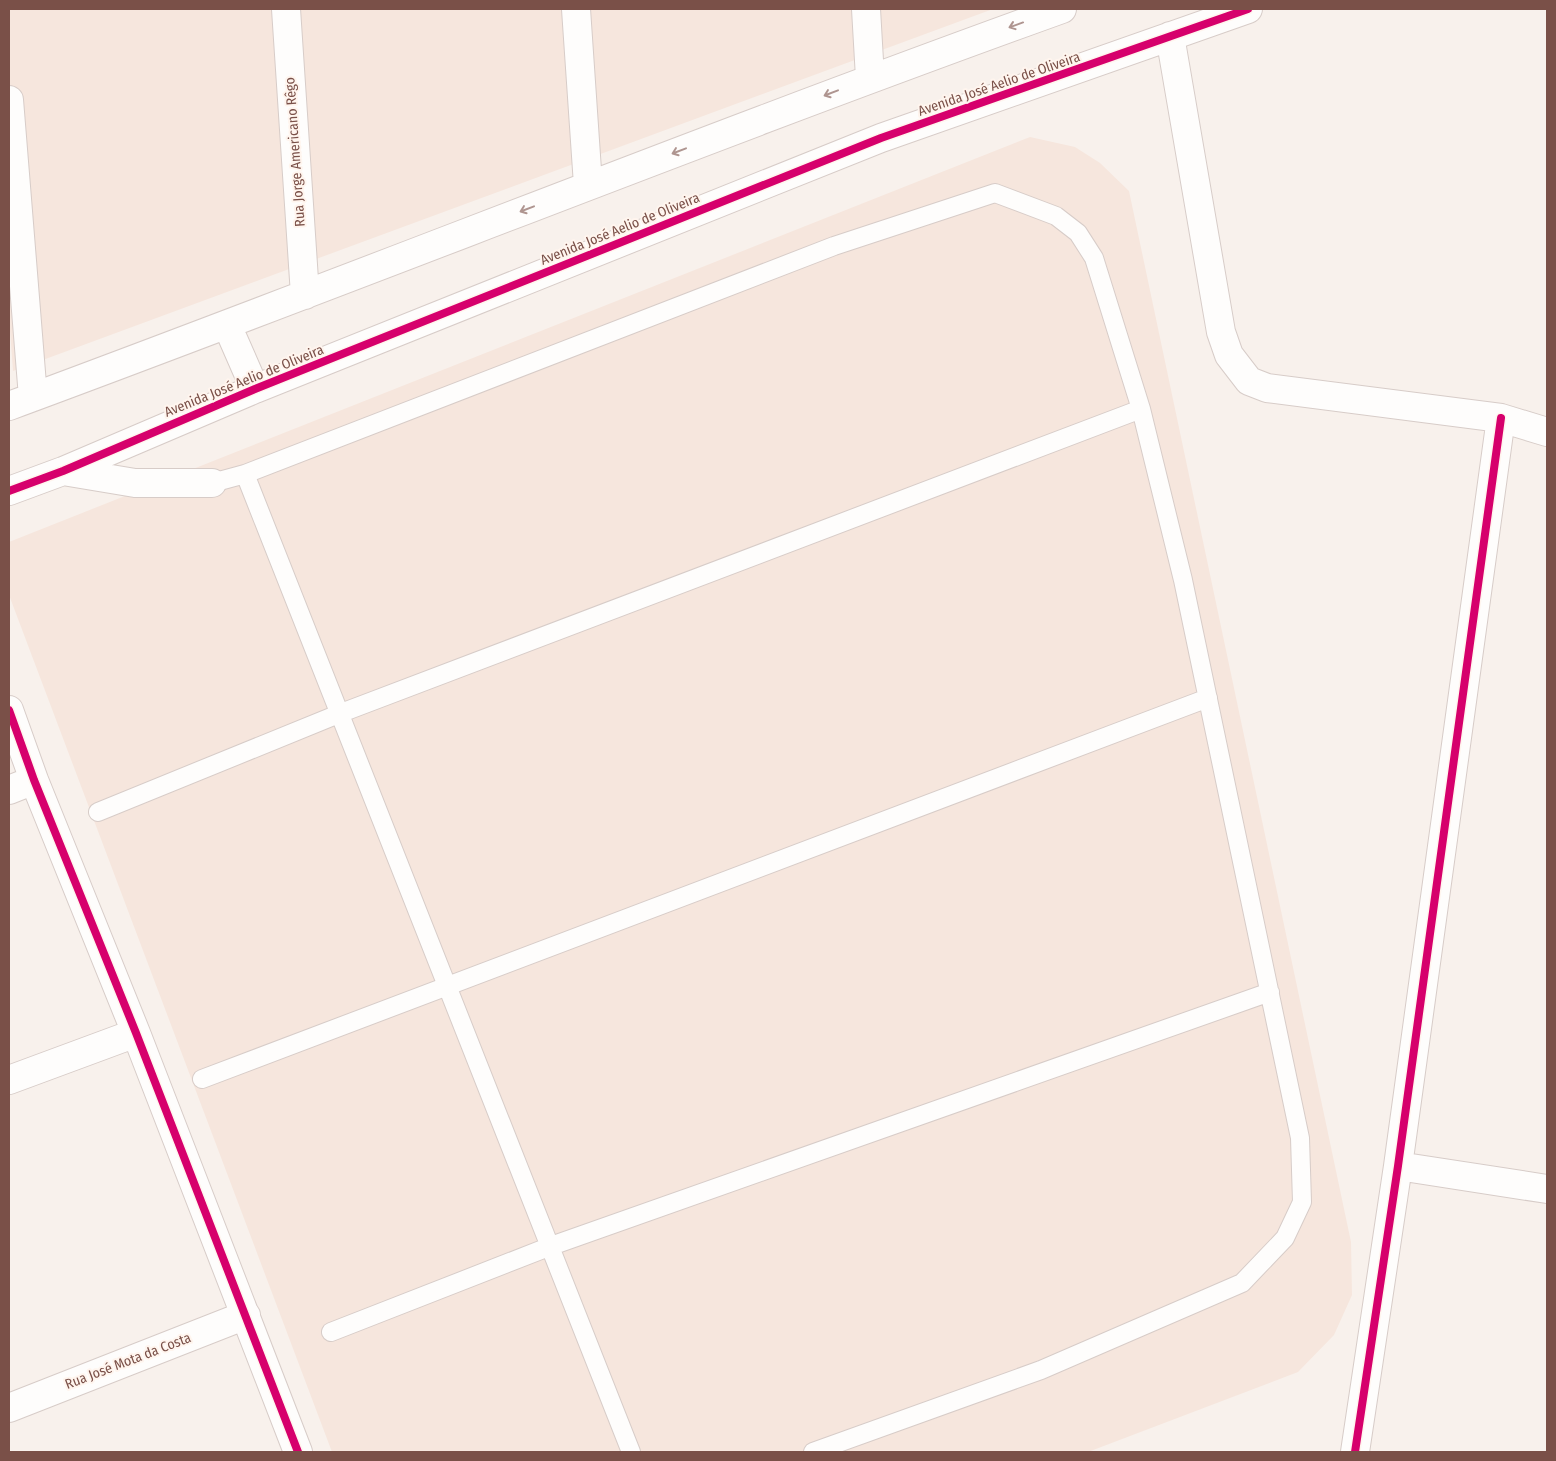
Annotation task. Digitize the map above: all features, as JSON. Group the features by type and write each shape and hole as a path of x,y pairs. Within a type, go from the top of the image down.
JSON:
{"street":[{"name":"Rua Jorge Americano Rêgo","path":"286,9 305,295"},
{"path":"576,9 588,185"},
{"path":"866,9 870,78"},
{"path":"9,100 21,402 227,325 870,78 1062,9"},
{"name":"Avenida José Aelio de Oliveira","path":"9,491 63,471 255,389 882,138 1248,9"},
{"path":"1170,36 1221,332 1229,355 1249,381 1267,388 1501,418 1547,432"},
{"path":"227,325 255,389"},
{"path":"1355,1452 1398,1166 1501,418"},
{"path":"63,471 135,483 212,483"},
{"path":"9,710 34,780 136,1033 298,1452"},
{"path":"9,790 34,780"},
{"path":"9,1080 136,1033"},
{"path":"1398,1166 1547,1189"},
{"name":"Rua José Mota da Costa","path":"9,1408 246,1314"}],"lane":[{"path":"212,483 245,474 834,246 995,193 1056,216 1078,233 1094,258 1141,409 1183,580 1300,1138 1302,1202 1285,1238 1242,1283 1041,1370 813,1452"},
{"path":"98,812 341,713 1141,409"},
{"path":"245,474 632,1452"},
{"path":"202,1079 1208,698"},
{"path":"331,1332 551,1246 1270,992"}],"shaded area":[{"path":"9,9 993,9 13,371 9,317"},
{"path":"1030,137 1075,147 1100,163 1129,191 1351,1242 1352,1295 1334,1335 1298,1372 1088,1452 332,1452 9,595 9,542"}],"cycle path":[{"path":"9,491 63,471 255,389 881,138 1248,9"},
{"path":"1355,1452 1398,1166 1501,418"},
{"path":"9,710 34,780 136,1033 298,1452"}]}
